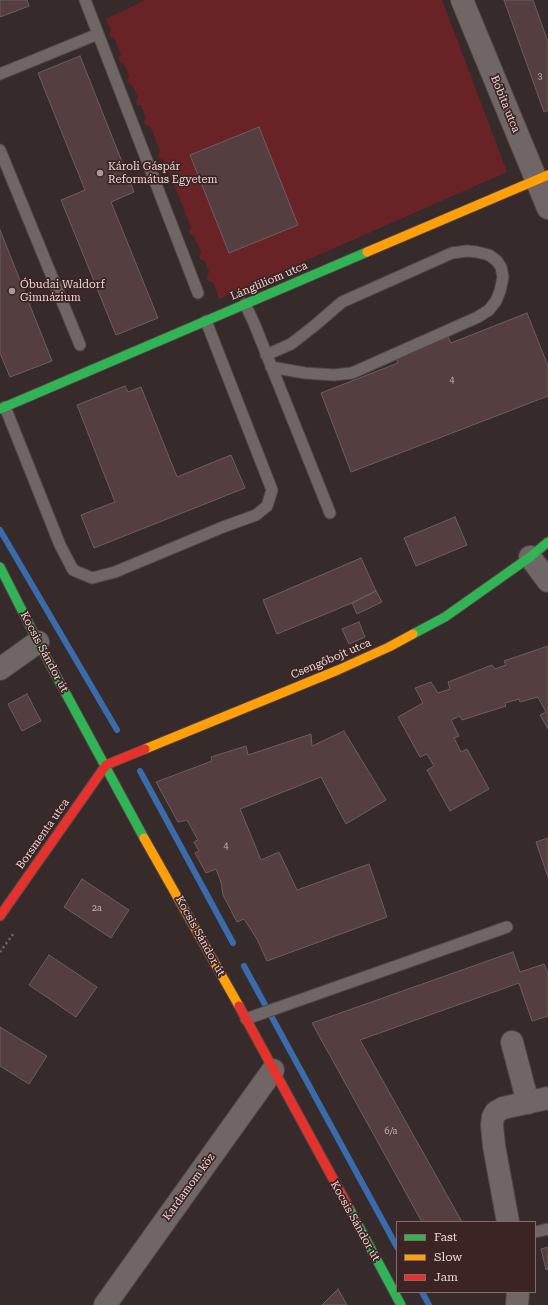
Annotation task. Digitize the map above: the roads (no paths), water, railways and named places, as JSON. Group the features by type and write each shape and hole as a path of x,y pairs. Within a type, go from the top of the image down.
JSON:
{"street":[{"name":"Bóbita utca","path":"462,0 542,177 548,208"},
{"name":"Lángliliom utca","path":"2,408 542,177"},
{"name":"Csengőbojt utca","path":"106,765 338,670 390,647 444,617 530,557 548,542"},
{"path":"530,557 548,581"},
{"name":"Kocsis Sándor út","path":"0,567 38,642 120,793 246,1019 401,1305"},
{"path":"0,669 38,642"},
{"name":"Borsmenta utca","path":"0,916 106,765"},
{"path":"508,1221 494,1146 492,1125 493,1117 496,1112 503,1108 538,1100 512,1042"},
{"name":"Kardamom köz","path":"105,1305 273,1070"},
{"path":"517,1305 518,1293"}],"lane":[{"path":"85,0 198,293"},
{"path":"0,74 98,34"},
{"path":"0,150 80,345"},
{"path":"266,355 291,344 342,302 452,253 466,251 489,255 497,261 501,267 503,277 500,291 496,301 489,310 478,317 352,373 334,375 305,373 271,368"},
{"path":"245,304 330,513"},
{"path":"2,408 60,546 73,570 92,578 115,572 223,527 256,515 267,506 272,490 206,321"},
{"path":"246,1019 507,926"},
{"path":"536,1232 548,1229"}],"waterway":[{"path":"0,530 117,730"},
{"path":"140,771 233,943"},
{"path":"244,966 396,1245"},
{"path":"423,1293 429,1305"}],"place":[{"name":"Károli Gáspár Református Egyetem","path":"100,173"},
{"name":"Óbudai Waldorf Gimnázium","path":"12,291"}]}
